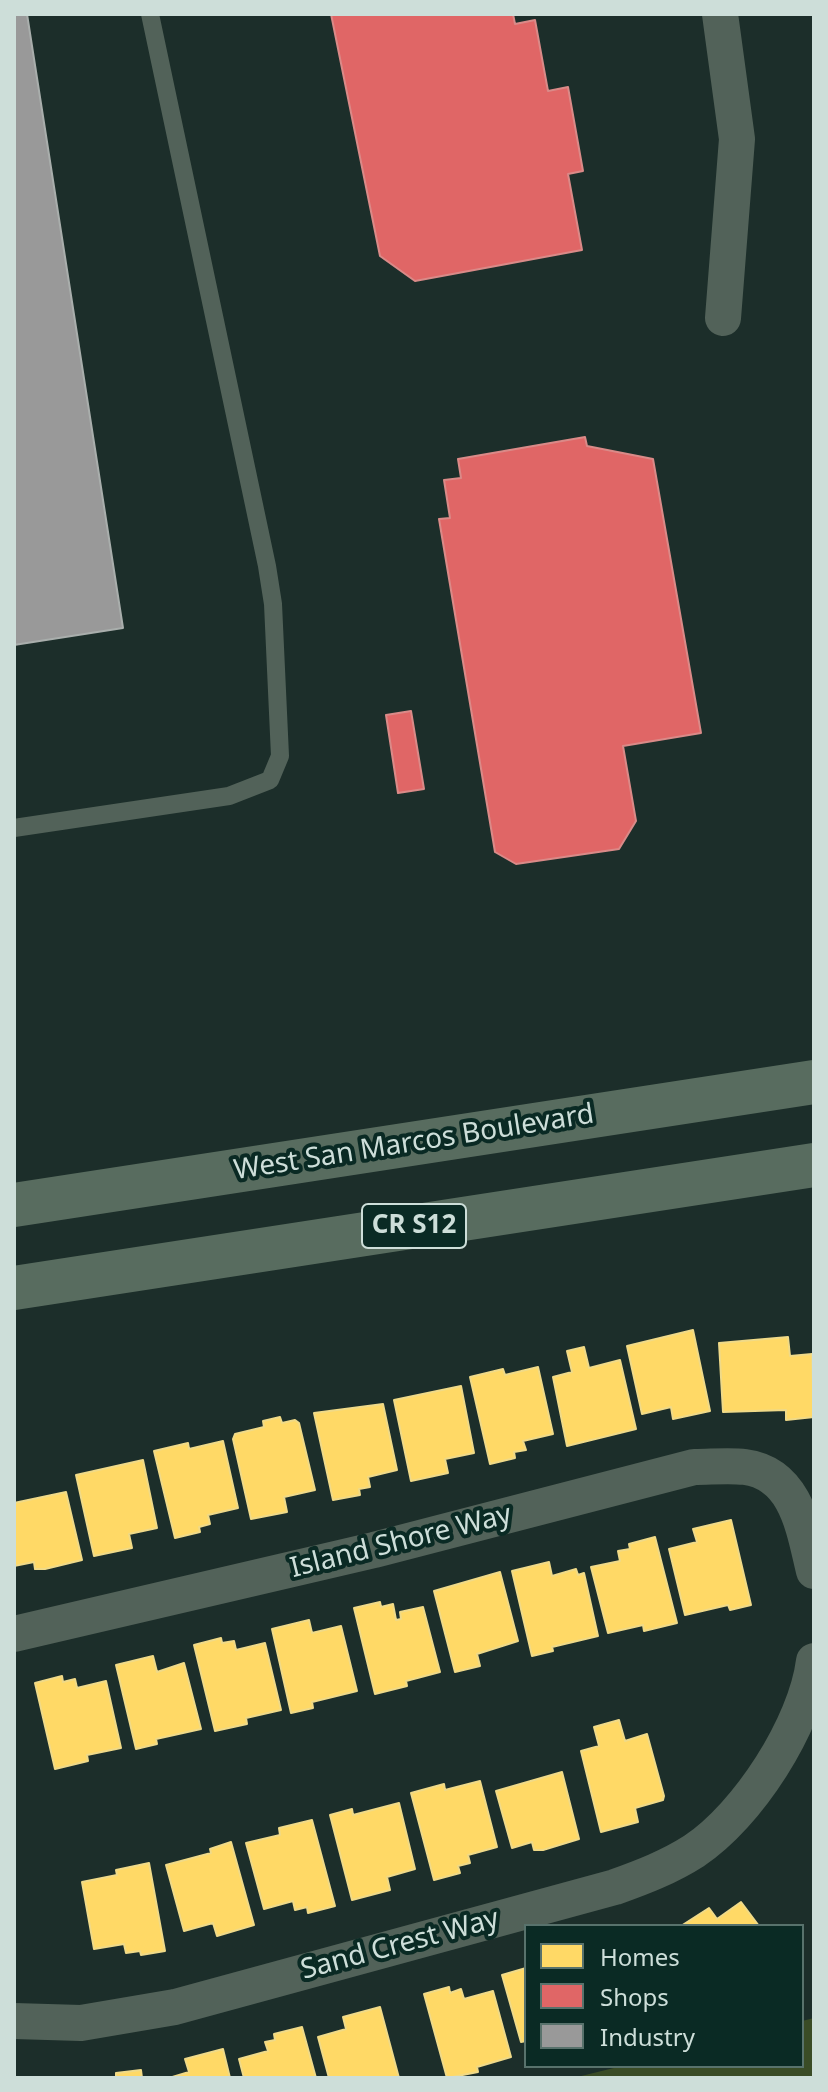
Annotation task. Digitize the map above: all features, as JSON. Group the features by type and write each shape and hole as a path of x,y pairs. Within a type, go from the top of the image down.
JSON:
{"main road":[{"name":"West San Marcos Boulevard","path":"14,1205 814,1082"},
{"name":"CR S12","path":"14,1288 814,1165"}],"street":[{"path":"720,14 737,139 723,318"},
{"name":"Island Shore Way","path":"14,1634 374,1550 694,1467 747,1467 800,1504"},
{"path":"800,1504 814,1571"},
{"name":"Sand Crest Way","path":"14,2021 81,2023 175,2007 615,1887 660,1870 696,1849 743,1805 801,1710 814,1661"}],"lane":[{"path":"14,828 229,796 270,780 280,756 273,604 267,566 150,14"}],"green space":[{"path":"814,2018 814,2078 573,2078 614,2068 804,2068 804,2020"}],"building: Homes":[{"path":"693,1330 710,1411 673,1419 671,1407 642,1414 627,1346"},
{"path":"788,1337 790,1356 812,1354 814,1417 786,1420 786,1410 723,1412 719,1343"},
{"path":"584,1347 589,1368 620,1360 636,1429 567,1446 553,1377 572,1372 567,1351"},
{"path":"538,1367 553,1434 523,1441 526,1450 514,1452 515,1458 490,1464 470,1377 503,1369 505,1375"},
{"path":"461,1386 474,1453 445,1459 448,1473 411,1481 394,1400"},
{"path":"383,1404 397,1470 368,1477 370,1487 359,1489 360,1495 333,1500 314,1413"},
{"path":"280,1417 282,1423 295,1420 299,1423 315,1490 284,1497 287,1512 251,1519 233,1439 235,1434 264,1427 263,1421"},
{"path":"223,1441 238,1508 208,1515 210,1524 199,1527 200,1532 175,1538 154,1451 188,1443 189,1449"},
{"path":"143,1460 157,1528 129,1534 132,1548 94,1556 76,1475"},
{"path":"66,1492 82,1560 45,1569 35,1569 34,1562 14,1566 14,1503"},
{"path":"731,1520 751,1605 730,1610 728,1605 685,1615 669,1549 697,1542 693,1529"},
{"path":"655,1537 677,1623 644,1631 643,1625 608,1633 591,1567 620,1561 618,1551 630,1549 629,1544"},
{"path":"549,1562 552,1576 576,1569 578,1575 584,1573 598,1636 552,1647 553,1651 532,1656 512,1571"},
{"path":"500,1572 518,1641 477,1654 480,1666 455,1672 434,1591"},
{"path":"380,1602 381,1607 393,1604 396,1620 401,1619 400,1612 423,1607 440,1672 406,1681 407,1686 375,1694 354,1608"},
{"path":"309,1620 312,1633 341,1626 357,1691 312,1702 313,1708 291,1713 272,1629"},
{"path":"221,1638 222,1643 234,1641 236,1650 265,1643 281,1710 246,1718 247,1724 215,1731 194,1645"},
{"path":"153,1656 157,1672 184,1663 201,1729 156,1739 157,1744 136,1749 116,1665"},
{"path":"62,1676 63,1682 75,1679 77,1688 106,1681 121,1748 87,1755 88,1761 55,1769 35,1683"},
{"path":"619,1720 625,1741 647,1734 664,1796 663,1800 635,1808 638,1822 601,1832 581,1751 599,1746 594,1727"},
{"path":"562,1772 579,1839 543,1850 534,1850 532,1842 512,1848 496,1791"},
{"path":"480,1781 497,1847 468,1855 470,1863 458,1866 460,1873 434,1880 411,1793 444,1784 445,1790"},
{"path":"399,1803 415,1869 387,1877 390,1890 352,1900 330,1815 352,1809 353,1815"},
{"path":"312,1820 335,1906 308,1913 307,1907 295,1910 293,1901 264,1909 246,1843 280,1835 279,1828"},
{"path":"231,1842 254,1925 217,1936 213,1923 184,1931 166,1865 211,1853 210,1849"},
{"path":"149,1863 165,1951 141,1955 140,1951 126,1953 124,1944 94,1949 82,1882 117,1875 116,1870"},
{"path":"741,1902 758,1924 684,1924 709,1908 717,1919"},
{"path":"524,1969 524,2041 521,2042 502,1975"},
{"path":"449,1987 450,1993 461,1989 464,1999 493,1991 511,2057 477,2067 478,2072 447,2078 424,1994"},
{"path":"380,2007 399,2078 329,2078 318,2037 346,2029 343,2017"},
{"path":"302,2027 316,2078 244,2078 239,2059 268,2051 265,2042 275,2040 274,2034"},
{"path":"223,2049 230,2078 169,2078 189,2072 185,2059"},
{"path":"141,2070 142,2078 116,2078 116,2073"}],"building: Shops":[{"path":"331,14 513,14 515,24 535,20 548,91 568,87 583,171 568,174 582,250 415,281 380,256"},
{"path":"585,437 587,446 653,459 701,733 623,746 636,821 619,849 516,864 495,852 439,519 450,518 444,480 461,478 458,459"},
{"path":"411,711 424,789 398,793 386,715"}],"building: Industry":[{"path":"14,14 27,14 123,628 14,645"}]}
